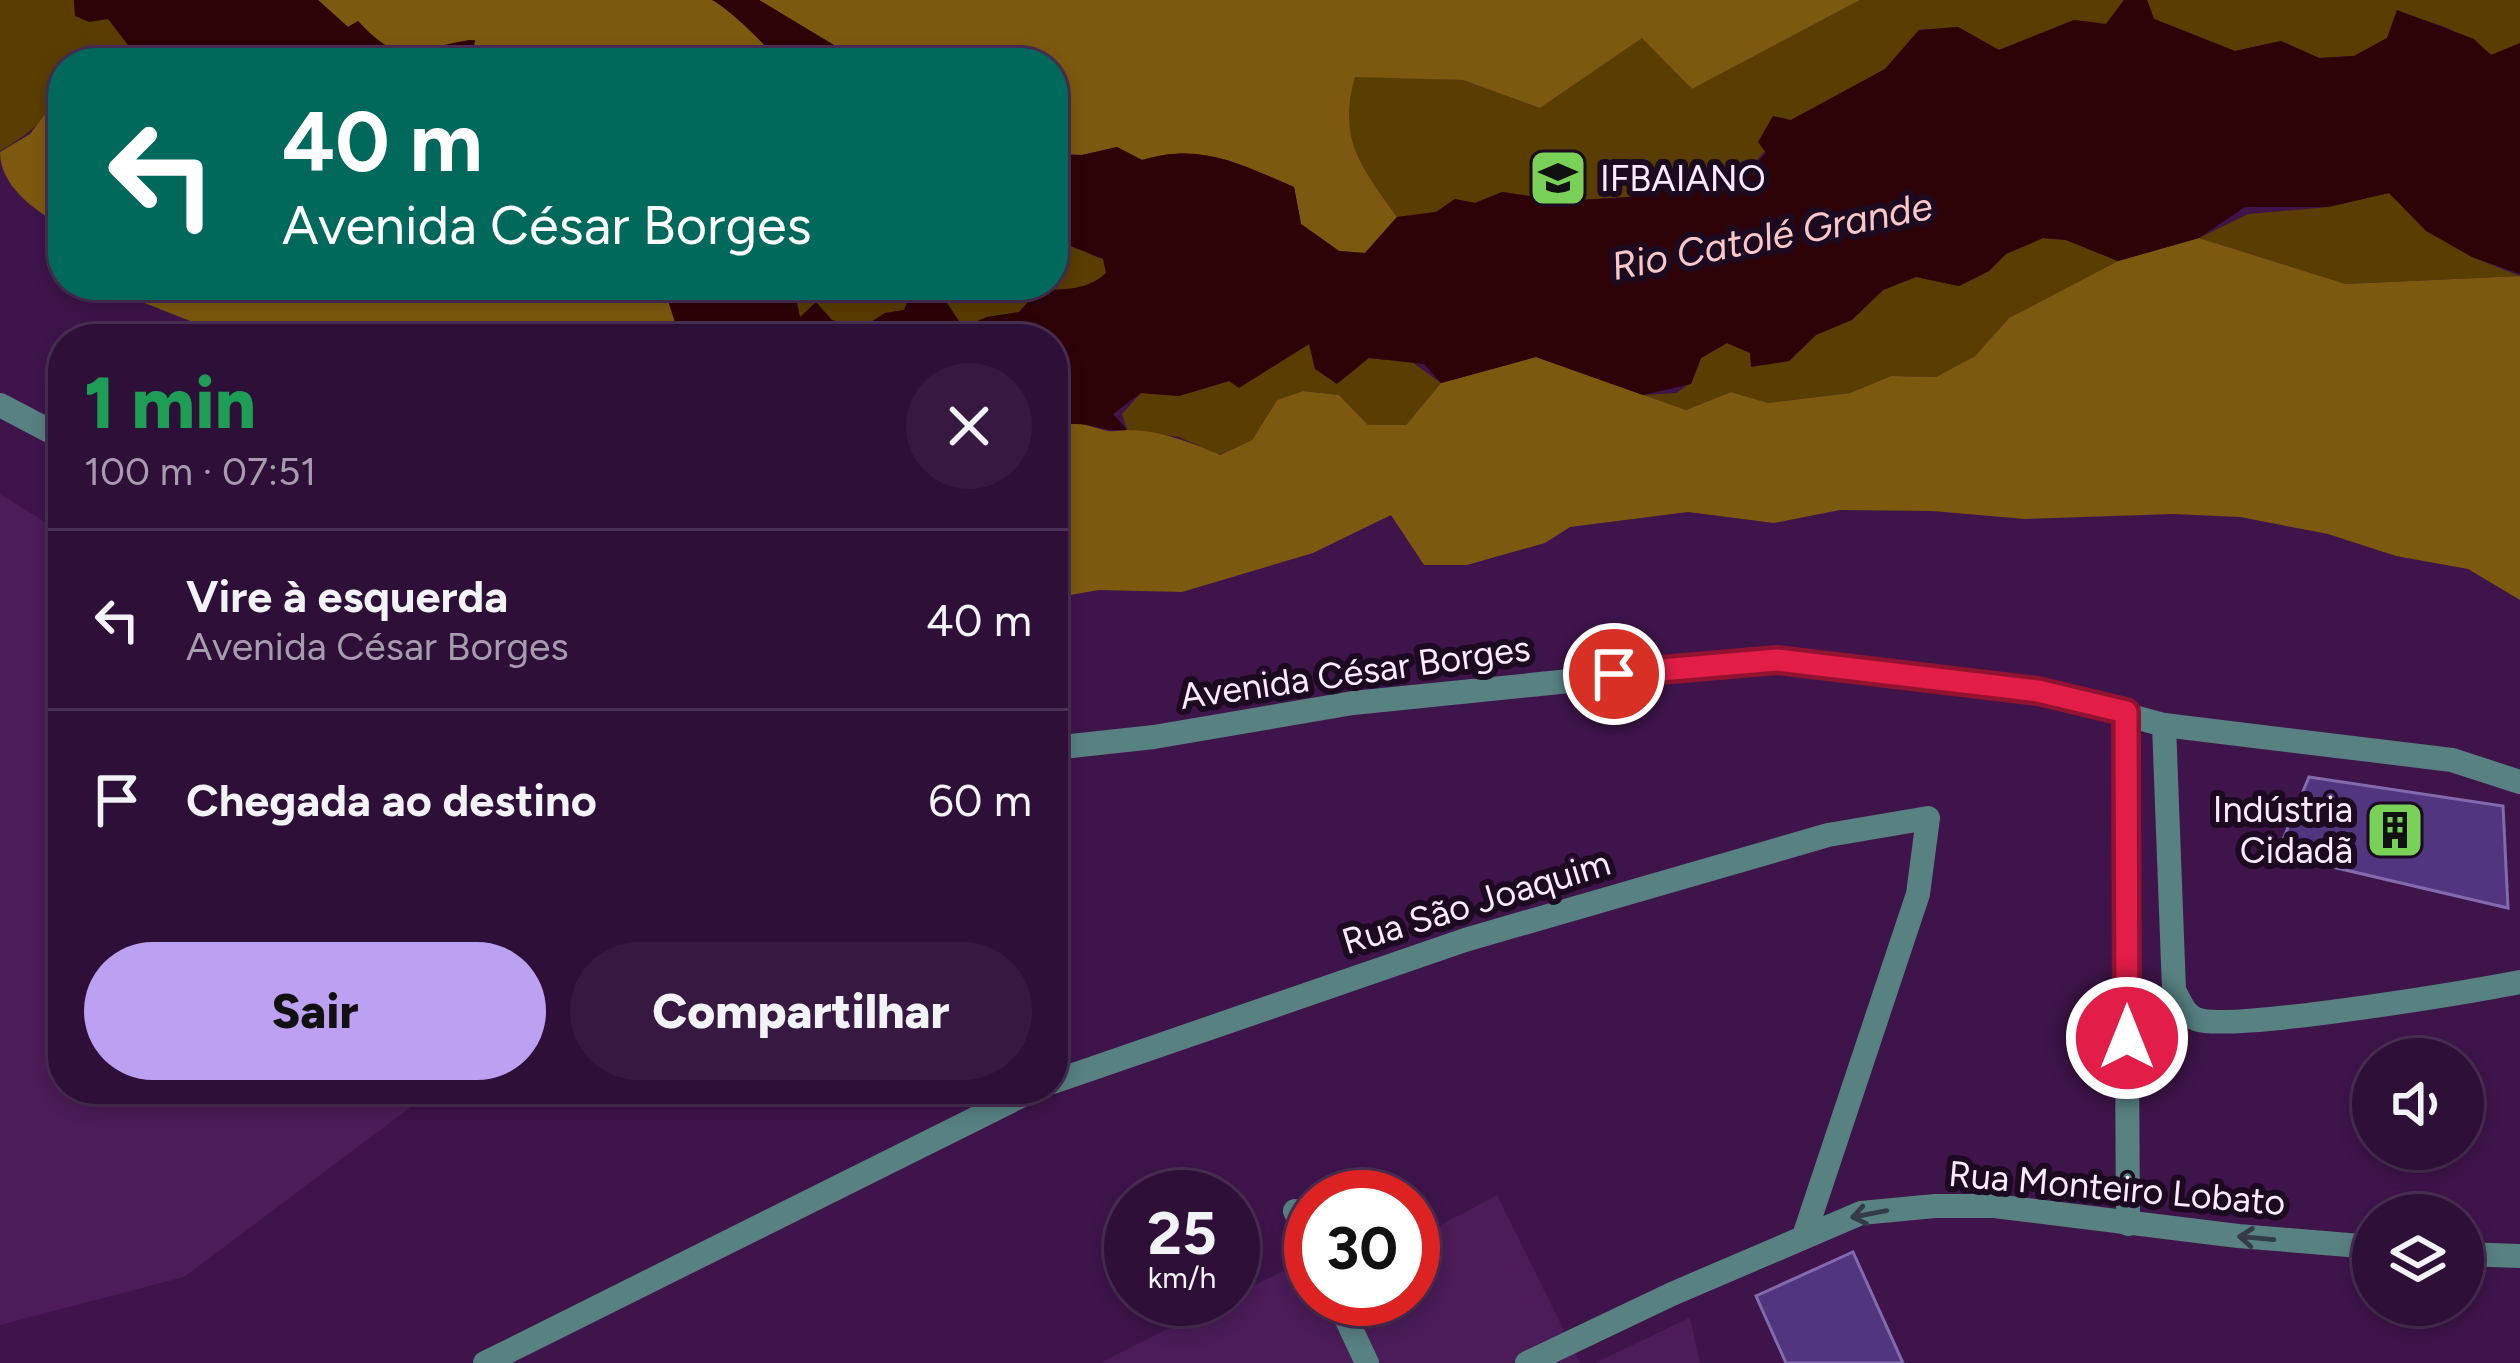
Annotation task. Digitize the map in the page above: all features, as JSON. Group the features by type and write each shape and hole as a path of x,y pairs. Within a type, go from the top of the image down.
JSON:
{"street":[{"path":"0,405 48,430"},
{"name":"Avenida César Borges","path":"1068,746 1154,737 1353,703 1777,660 2038,691 2164,725 2452,760 2520,782"},
{"path":"2126,712 2128,1224"},
{"path":"2164,725 2174,990 2183,1010 2197,1020 2252,1021 2520,982"},
{"name":"Rua São Joaquim","path":"1068,1077 1465,940 1828,835 1928,818 1918,894 1804,1236"},
{"path":"485,1363 1005,1104"},
{"name":"Rua Monteiro Lobato","path":"1527,1363 1861,1213 1994,1206 2352,1245"},
{"path":"2484,1254 2520,1256"},
{"path":"1350,1326 1367,1363"}],"shaded area":[{"path":"0,0 74,0 75,16 108,18 131,48 48,48 48,112 0,151"},
{"path":"318,0 712,0 767,48 473,48 475,41 468,40 437,48 392,48 377,42 358,21 348,27"},
{"path":"759,0 1860,0 1692,89 1642,38 1540,108 1463,80 1355,77 1351,136 1364,167 1397,217 1365,253 1339,251 1301,224 1294,187 1220,158 1183,153 1142,160 1117,147 1068,155 1068,48 838,48"},
{"path":"1860,0 2124,0 2106,24 2074,20 1999,50 1958,27 1919,30 1885,69 1791,120 1730,192 1648,173 1645,196 1565,201 1502,192 1475,203 1455,199 1436,212 1397,217 1364,167 1351,136 1354,76 1463,80 1540,108 1642,37 1692,89"},
{"path":"2147,0 2520,0 2520,43 2492,55 2448,28 2398,11 2387,38 2354,56 2319,58 2281,41 2235,51 2154,19"},
{"path":"48,111 48,216 13,186 2,164 0,152 30,134"},
{"path":"2389,193 2472,257 2520,276 2346,284 2199,238 2248,214 2328,207"},
{"path":"1068,235 1079,247 1104,259 1106,273 1068,289"},
{"path":"2043,238 2066,240 2118,261 2009,318 1975,356 1936,377 1891,376 1850,393 1768,403 1731,392 1686,410 1643,395 1676,393 1691,383 1701,358 1727,343 1751,353 1751,366 1789,361 1816,335 1852,319 1883,290 1916,277 1959,286 1989,271 2006,254"},
{"path":"2199,238 2346,284 2520,276 2520,600 2468,569 2240,517 2173,514 2025,519 1840,510 1774,523 1688,512 1570,527 1545,543 1467,565 1424,565 1391,515 1313,553 1182,592 1099,590 1068,595 1068,424 1151,432 1220,455 1252,440 1277,400 1303,391 1339,395 1368,425 1406,425 1441,383 1536,357 1686,410 1731,392 1768,403 1850,393 1891,376 1936,377 1975,356 2009,318 2118,261"},
{"path":"137,300 668,300 675,324 198,324"},
{"path":"796,300 908,300 904,310 885,313 868,324 800,318"},
{"path":"945,300 1030,300 1019,312 960,324"},
{"path":"1309,344 1412,362 1441,383 1406,425 1368,425 1339,395 1303,391 1277,400 1252,440 1219,455 1179,437 1127,430 1122,414 1141,393 1179,396 1229,381 1239,387"},
{"path":"0,494 48,524 48,1104 415,1104 184,1277 0,1325"},
{"path":"1497,1195 1580,1363 1100,1363 1174,1326 1260,1326 1260,1283 1284,1271 1284,1326 1440,1326 1440,1226"},
{"path":"1689,1318 1700,1363 1595,1363"}],"water":[{"path":"74,0 318,0 348,27 358,21 390,48 130,48 108,19 89,22 75,16"},
{"path":"712,0 759,0 839,48 767,48"},
{"name":"Rio Catolé Grande","path":"2124,0 2147,0 2154,19 2235,51 2281,41 2319,58 2354,56 2387,38 2397,10 2474,39 2491,55 2520,43 2520,274 2472,257 2426,231 2389,193 2328,207 2245,207 2199,238 2118,261 2066,240 2043,238 2006,254 1989,271 1959,286 1916,277 1883,290 1852,320 1816,335 1789,361 1751,367 1750,353 1727,343 1701,358 1691,384 1643,395 1536,357 1441,383 1424,364 1369,358 1337,384 1315,369 1309,344 1239,388 1229,381 1179,396 1141,393 1113,414 1127,430 1068,425 1068,324 970,324 1019,312 1030,300 1068,300 1068,289 1106,273 1103,259 1068,245 1068,155 1117,147 1142,160 1183,153 1220,158 1294,187 1301,224 1339,251 1365,253 1397,217 1436,212 1455,199 1475,203 1502,192 1565,201 1644,196 1647,173 1730,192 1766,153 1758,142 1773,116 1791,120 1885,69 1919,30 1958,27 1999,50 2074,20 2106,24"},
{"path":"475,40 473,48 434,48 455,43"},
{"path":"668,300 796,300 800,317 816,302 832,320 844,324 676,324"},
{"path":"908,300 945,300 961,324 868,324 885,313 904,310"}],"building":[{"name":"Indústria Cidadã","path":"2309,777 2503,806 2508,908 2277,854"},
{"path":"1853,1252 1903,1363 1786,1363 1756,1296"}],"place":[{"name":"IFBAIANO","path":"1558,178"},
{"name":"Indústria Cidadã","path":"2395,830"}],"route":[{"path":"1614,674 1777,660 2038,691 2126,712 2127,1038"}]}
